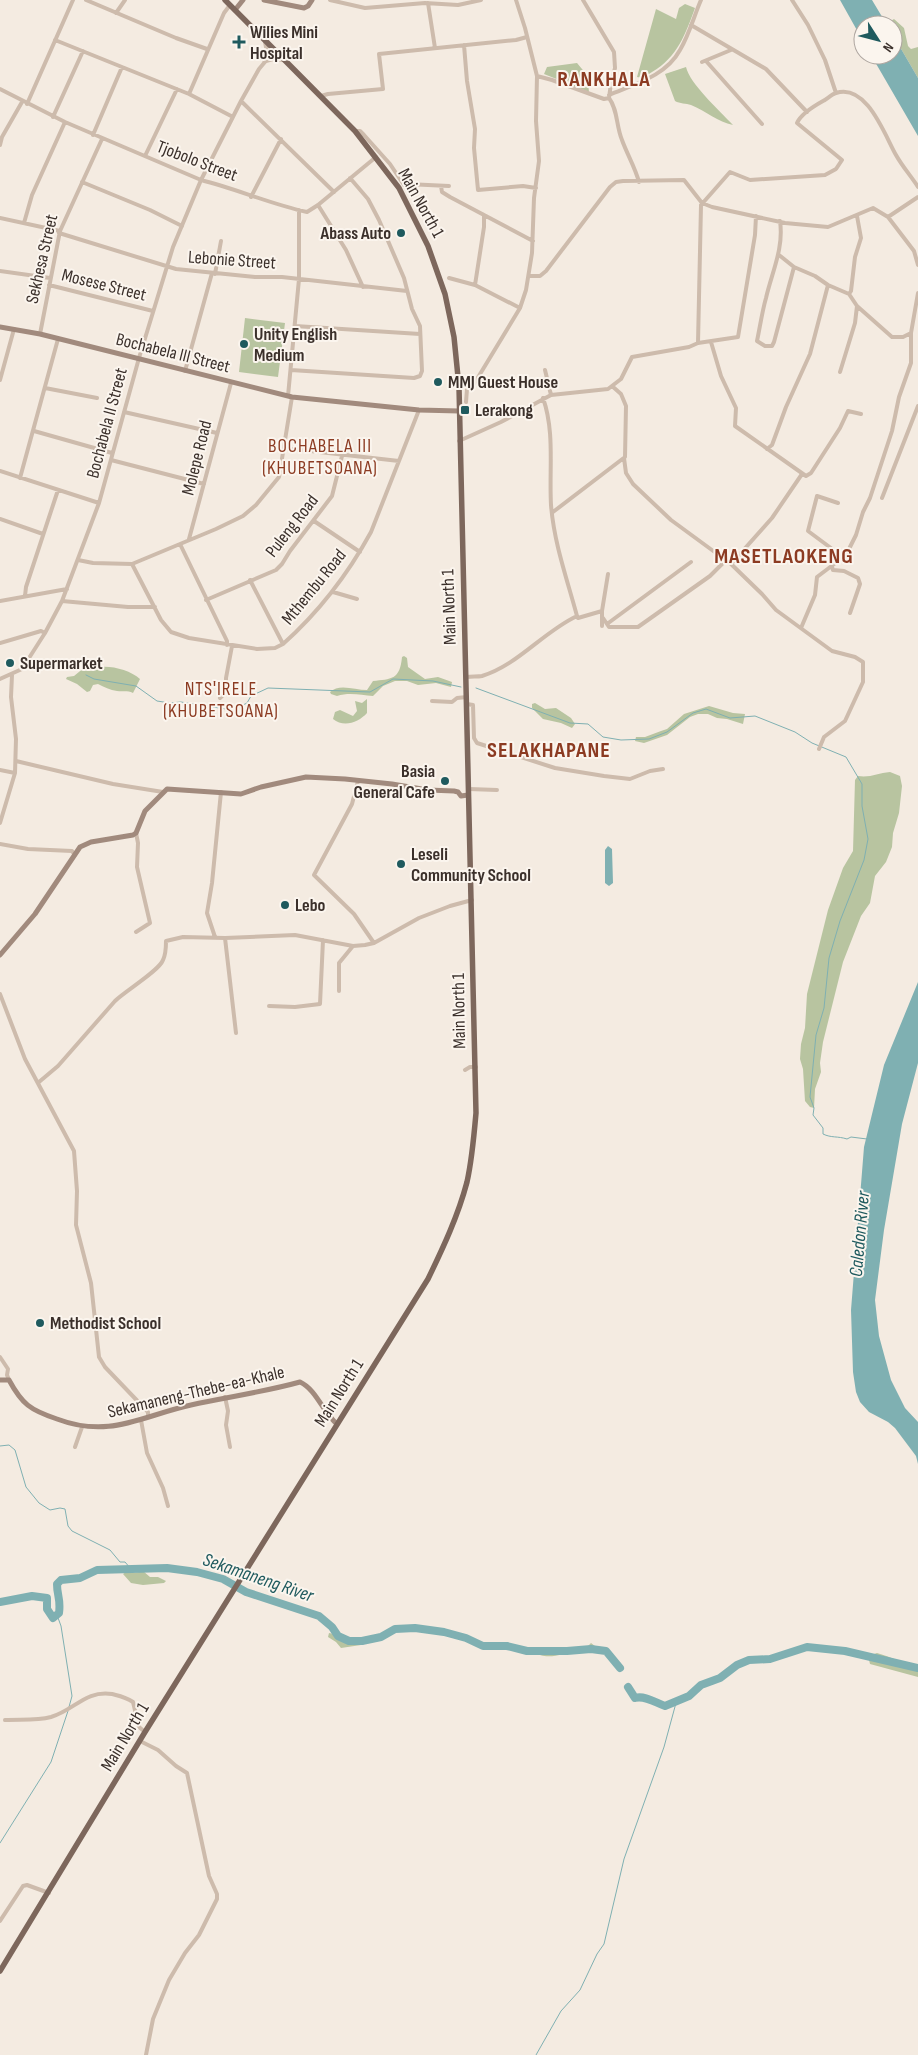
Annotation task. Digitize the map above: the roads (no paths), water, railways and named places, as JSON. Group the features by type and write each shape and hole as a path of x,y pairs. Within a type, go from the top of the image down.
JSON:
{"main road":[{"name":"Main North 1","path":"0,1972 145,1732 428,1279 455,1219 466,1182 472,1151 476,1113 476,1067 459,411 454,336 445,294 435,263 412,211 399,188 355,131 228,2"}],"street":[{"path":"27,104 73,0"},
{"path":"86,0 207,49"},
{"path":"116,13 125,0"},
{"path":"235,10 243,0"},
{"path":"264,0 304,8 312,0"},
{"path":"330,0 366,8 428,3 451,5 478,0"},
{"path":"466,402 467,389 474,384 520,308 530,276 536,188 540,161 536,121 537,76 516,0"},
{"path":"583,0 614,52 615,68 609,96 614,104 621,140 639,182"},
{"path":"537,76 604,99 653,77 664,69 678,54 701,0"},
{"path":"792,0 808,25 825,60 836,93"},
{"path":"189,94 228,2"},
{"path":"428,3 435,48"},
{"path":"691,25 766,69 807,112"},
{"path":"321,96 383,89 379,54 464,46 527,37"},
{"path":"264,39 266,52 264,62 273,59 286,61"},
{"path":"55,40 178,89 233,117"},
{"path":"464,46 467,81 475,129 474,148 478,190 522,186 536,188"},
{"name":"Bochabela II Street","path":"12,674 22,669 45,633 67,589 99,503 139,358 167,266 201,180 241,101 264,62 275,50"},
{"path":"731,50 704,62 762,124"},
{"path":"53,117 83,51"},
{"path":"93,135 122,67"},
{"name":"Tjobolo Street","path":"0,89 53,117 201,180 299,210"},
{"path":"145,156 178,89"},
{"path":"698,343 700,212 702,203 730,172 750,180 825,175 836,169 842,160 797,123 807,112 836,93 848,93 857,97 871,108 896,156 918,187"},
{"path":"241,101 334,192"},
{"path":"0,145 2,137 22,102"},
{"path":"24,223 32,195 65,122"},
{"path":"355,131 360,131 364,134 390,164 404,185 449,186"},
{"name":"Sekhesa Street","path":"40,334 60,232 102,139"},
{"path":"252,197 281,139"},
{"path":"78,560 93,563 132,564 243,516 256,505 279,477 290,397 299,279 299,210 311,211 376,157"},
{"path":"291,370 414,378 420,376 422,371 420,326 404,278 380,220 368,199 350,178"},
{"path":"530,276 540,276 546,271 612,185 619,182 684,180 702,203 719,209 780,221 828,227 873,208 888,217 914,251 918,265"},
{"path":"82,182 150,210 182,226"},
{"path":"441,186 442,192 533,241"},
{"path":"888,217 918,197"},
{"path":"318,205 346,250 363,287"},
{"path":"475,285 484,216"},
{"path":"459,441 501,422 551,395 608,389 621,379 632,357 689,347 698,343 738,337 755,235 756,216"},
{"path":"849,294 861,238 857,216"},
{"name":"Lebonie Street","path":"0,218 60,232 176,269 213,274 299,279 407,291"},
{"path":"780,221 782,234 779,255 765,300 757,341 765,346 772,346 774,342 794,267"},
{"path":"185,370 221,241"},
{"path":"779,255 794,267 815,276 828,286 849,294 857,306 892,337 903,337 911,333"},
{"path":"0,271 50,278"},
{"path":"449,278 475,285 520,308"},
{"name":"Mosese Street","path":"49,285 153,311"},
{"path":"766,450 772,444 810,354 828,286"},
{"path":"801,628 815,595 817,577 843,557 856,535 863,512 870,498 892,431 899,397 911,363 911,333 918,293"},
{"path":"840,372 855,323 857,306"},
{"path":"295,326 420,334"},
{"name":"Bochabela III Street","path":"0,327 40,334 290,397 419,410 459,411"},
{"path":"0,380 14,329"},
{"path":"20,478 58,339"},
{"path":"711,342 721,376 736,408 735,426 802,474 808,476 811,473 848,412 861,414"},
{"path":"545,370 551,395"},
{"name":"Molepe Road","path":"189,539 231,383"},
{"path":"553,512 626,457 626,406 621,394 612,386"},
{"path":"44,388 97,398"},
{"path":"458,394 467,393"},
{"path":"543,398 546,407 552,460 553,512 558,550 577,616"},
{"path":"882,498 918,406"},
{"name":"Mthembu Road","path":"132,564 161,620 171,632 177,635 232,646 268,649 283,644 333,592 360,552 371,532 419,410"},
{"path":"124,412 217,433"},
{"path":"34,431 112,453"},
{"path":"284,448 399,461"},
{"name":"Puleng Road","path":"206,600 276,570 282,564 332,496 342,456"},
{"path":"624,458 626,473 633,484 671,520 731,564 776,610 832,651 860,660 863,664 863,682 845,721 824,737 818,749"},
{"path":"111,460 204,484"},
{"path":"0,471 99,503"},
{"path":"731,564 772,518 802,474"},
{"path":"25,596 26,586 58,490"},
{"path":"838,503 817,496 808,531 821,543 843,557"},
{"path":"0,527 1,520 44,534"},
{"path":"314,521 360,552"},
{"path":"180,544 227,641 226,645"},
{"path":"603,618 609,627 638,627 710,576 725,561"},
{"path":"608,624 691,562"},
{"path":"832,567 833,570 844,571 858,578 860,584 850,613"},
{"path":"602,626 602,611 608,574"},
{"path":"250,580 283,644"},
{"path":"0,601 67,589"},
{"path":"333,592 357,599"},
{"path":"62,600 128,607 155,607"},
{"path":"466,677 479,677 498,670 562,623 577,616 578,618 602,611"},
{"path":"0,643 41,631 45,633"},
{"path":"220,698 226,692 226,678 232,646"},
{"path":"0,679 12,674 11,697 15,724 16,761 15,773 2,811 0,823"},
{"path":"432,701 452,702 457,698 467,700 473,705 474,738 477,743 555,768 630,779 650,771 663,769"},
{"path":"16,761 113,784 163,792"},
{"path":"0,770 15,773"},
{"path":"136,932 150,923 137,866 138,843 136,833 145,811 167,789 241,794 261,787 306,777 454,791 458,792 461,796 468,792 497,790"},
{"path":"358,781 352,804 314,875 354,914 374,943"},
{"path":"215,937 207,913 212,883 221,792"},
{"path":"0,954 35,914 75,855 85,844 134,835 136,833"},
{"path":"0,844 28,849 72,851 75,855"},
{"path":"38,1082 58,1066 114,1001 125,991 158,969 165,957 166,941 182,937 225,938 295,935 353,946 374,943 419,918 472,900"},
{"path":"225,938 236,1033"},
{"path":"269,1006 295,1007 320,1004 322,940"},
{"path":"338,991 339,963 353,946"},
{"path":"0,994 25,1059 74,1151 77,1192 76,1225 91,1283 99,1357 105,1367 148,1412 148,1417"},
{"path":"465,1070 470,1067 476,1067"},
{"path":"0,1357 8,1369 9,1380 0,1380"},
{"name":"Sekamaneng-Thebe-ea-Khale","path":"9,1380 25,1404 49,1417 82,1427 114,1426 225,1397 300,1382 315,1396 330,1418 337,1424"},
{"path":"225,1397 228,1411 226,1425 230,1447"},
{"path":"141,1420 147,1453 163,1488 168,1506"},
{"path":"75,1447 82,1427"},
{"path":"5,1720 42,1719 54,1716 95,1693 127,1698 133,1702 139,1727 145,1732"},
{"path":"140,1741 158,1750 187,1773 209,1876 217,1894 207,1921 169,1980 153,2019 146,2055"},
{"path":"0,1921 23,1886 27,1884 49,1893"}],"water":[{"path":"840,0 872,0 881,15 853,15 853,23"},
{"path":"903,52 918,78 918,136 877,65 903,65"},
{"path":"608,846 612,849 613,883 609,886 605,883 605,850"},
{"name":"Caledon River","path":"918,982 918,1063 902,1124 884,1230 875,1300 879,1336 891,1380 905,1408 918,1422 918,1464 916,1456 895,1428 869,1412 860,1402 856,1392 853,1372 851,1310 864,1147 884,1065"}],"waterway":[{"path":"86,675 94,679 136,686 157,701 181,702 226,709 241,706 247,703 251,696 268,688 370,692 393,679 433,681 461,687"},
{"path":"476,688 570,723 588,724 603,737 621,740 649,739 667,732 693,713 706,709 730,718 755,716 795,732 812,743 846,757 862,784 862,806 868,839 864,860 840,921 829,958 824,1008 816,1035 810,1097 814,1108 813,1115 823,1128 823,1134 847,1139 851,1137 867,1139"},
{"path":"0,1446 9,1445 15,1450 26,1487 39,1503 50,1510 65,1509 68,1526 72,1531 110,1550 120,1562 125,1562 131,1569"},
{"name":"Sekamaneng River","path":"0,1602 32,1596 47,1598 47,1609 53,1618 59,1613 60,1604 57,1584 61,1580 80,1578 97,1570 167,1568 197,1572 223,1579 246,1592 319,1616 332,1627 338,1636 349,1641 362,1641 381,1637 395,1629 415,1628 444,1632 466,1638 483,1646 507,1646 527,1651 591,1649 606,1651 620,1668"},
{"path":"57,1615 61,1626 72,1696 69,1707"},
{"name":"Sekamaneng River","path":"628,1687 635,1698 647,1698 665,1706 689,1696 701,1685 720,1678 737,1665 749,1660 770,1659 807,1647 845,1651 918,1668"},
{"path":"536,2055 561,2011 580,1990 597,1954 604,1944 624,1859 664,1747 676,1703"},
{"path":"0,1843 51,1762 68,1711"}],"place":[{"name":"Wilies Mini Hospital","path":"239,42"},
{"name":"Abass Auto","path":"401,233"},
{"name":"Unity English Medium","path":"244,344"},
{"name":"MMJ Guest House","path":"438,382"},
{"name":"Lerakong","path":"465,410"},
{"name":"Supermarket","path":"10,663"},
{"name":"Basia General Cafe","path":"445,781"},
{"name":"Leseli Community School","path":"401,864"},
{"name":"Lebo","path":"285,905"},
{"name":"Methodist School","path":"40,1323"}],"district":[{"name":"RANKHALA","path":"604,79"},
{"name":"BOCHABELA III (KHUBETSOANA)","path":"320,457"},
{"name":"MASETLAOKENG","path":"784,556"},
{"name":"NTS'IRELE (KHUBETSOANA)","path":"221,700"},
{"name":"SELAKHAPANE","path":"549,750"}]}
